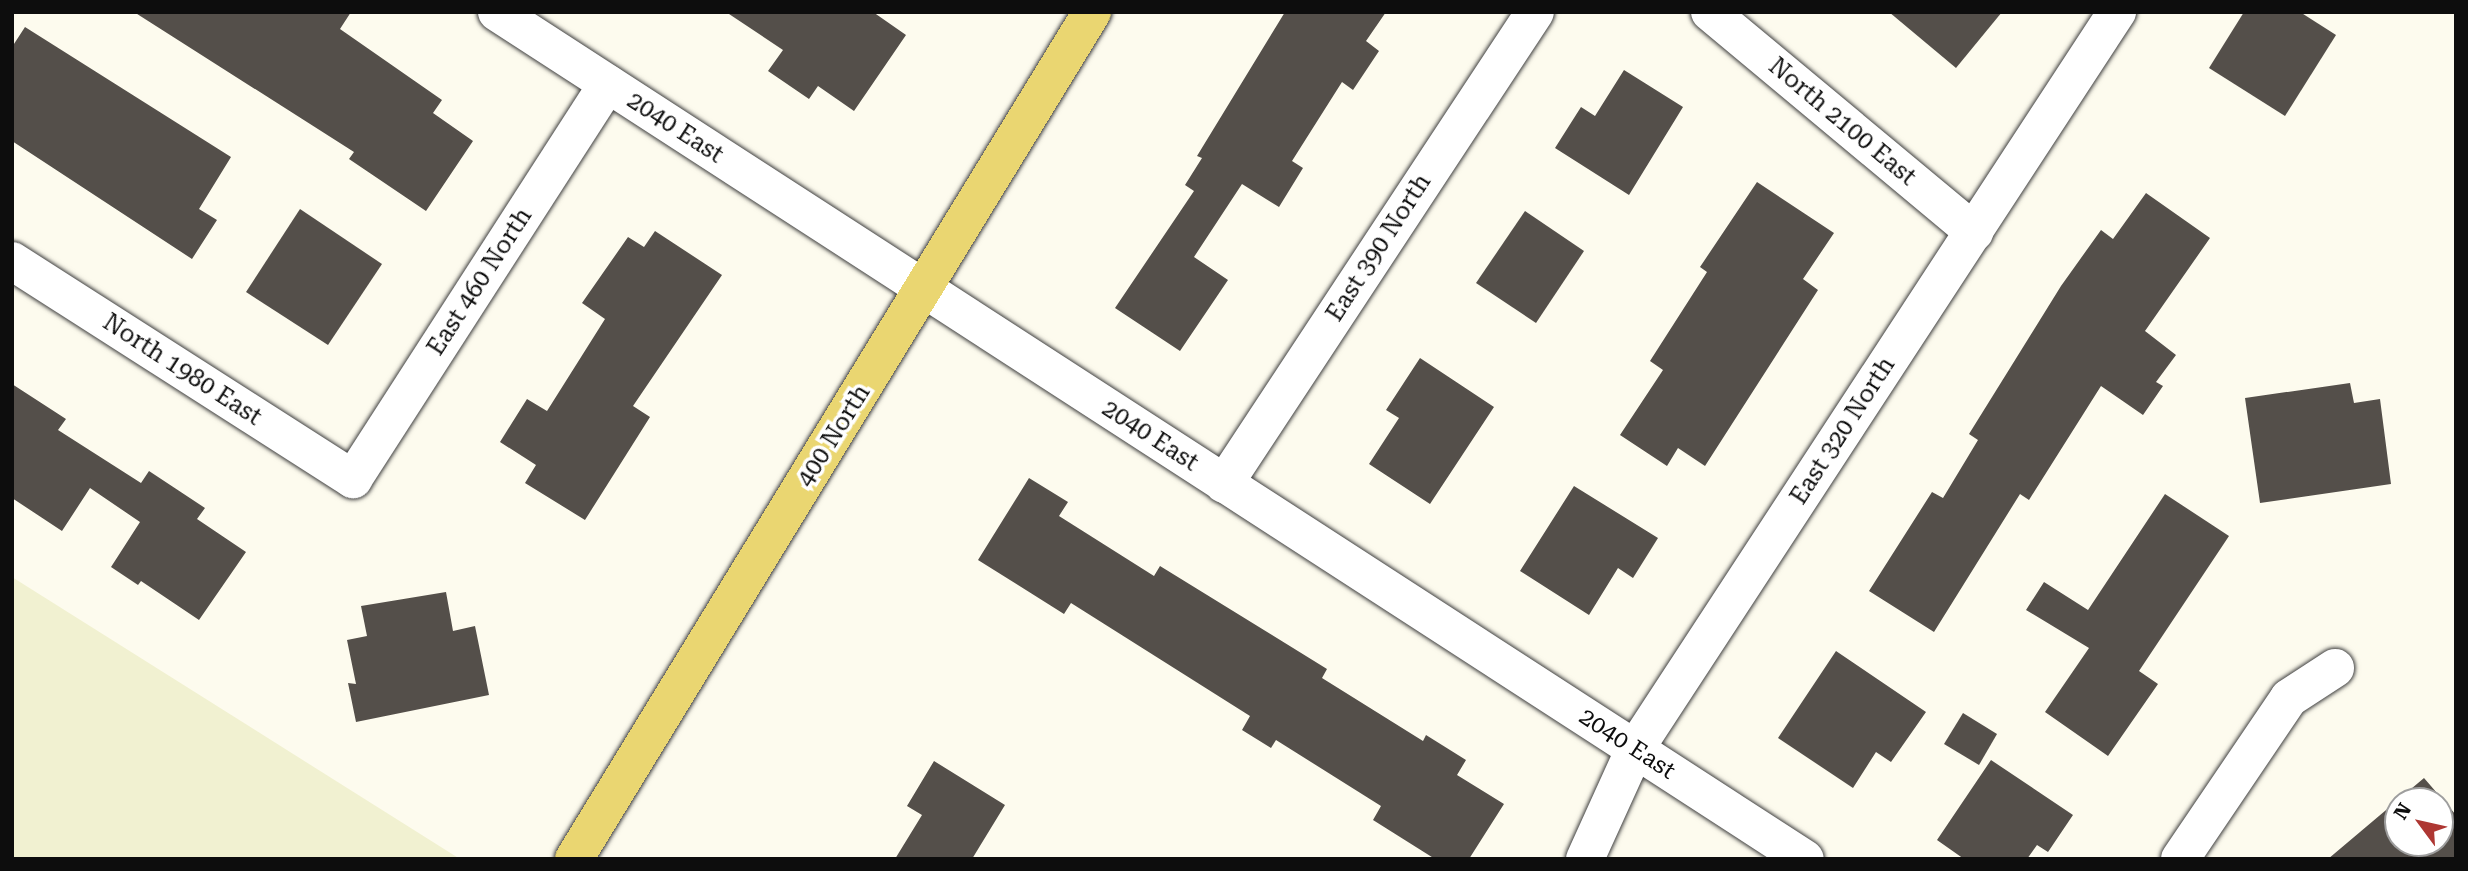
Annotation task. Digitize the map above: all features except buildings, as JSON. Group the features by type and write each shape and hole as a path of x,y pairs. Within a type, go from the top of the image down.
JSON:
{"main road":[{"name":"400 North","path":"574,859 925,290 1091,12"}],"street":[{"name":"2040 East","path":"497,12 1805,859"},
{"name":"East 390 North","path":"1224,484 1535,12"},
{"name":"North 2100 East","path":"1710,12 1974,232"},
{"name":"East 320 North","path":"1585,859 1635,749 2117,12"},
{"name":"East 460 North","path":"353,479 608,84"},
{"name":"North 1980 East","path":"12,261 353,479"},
{"path":"2180,859 2289,698 2335,668"}],"green space":[{"path":"12,577 460,859 12,859"}]}
